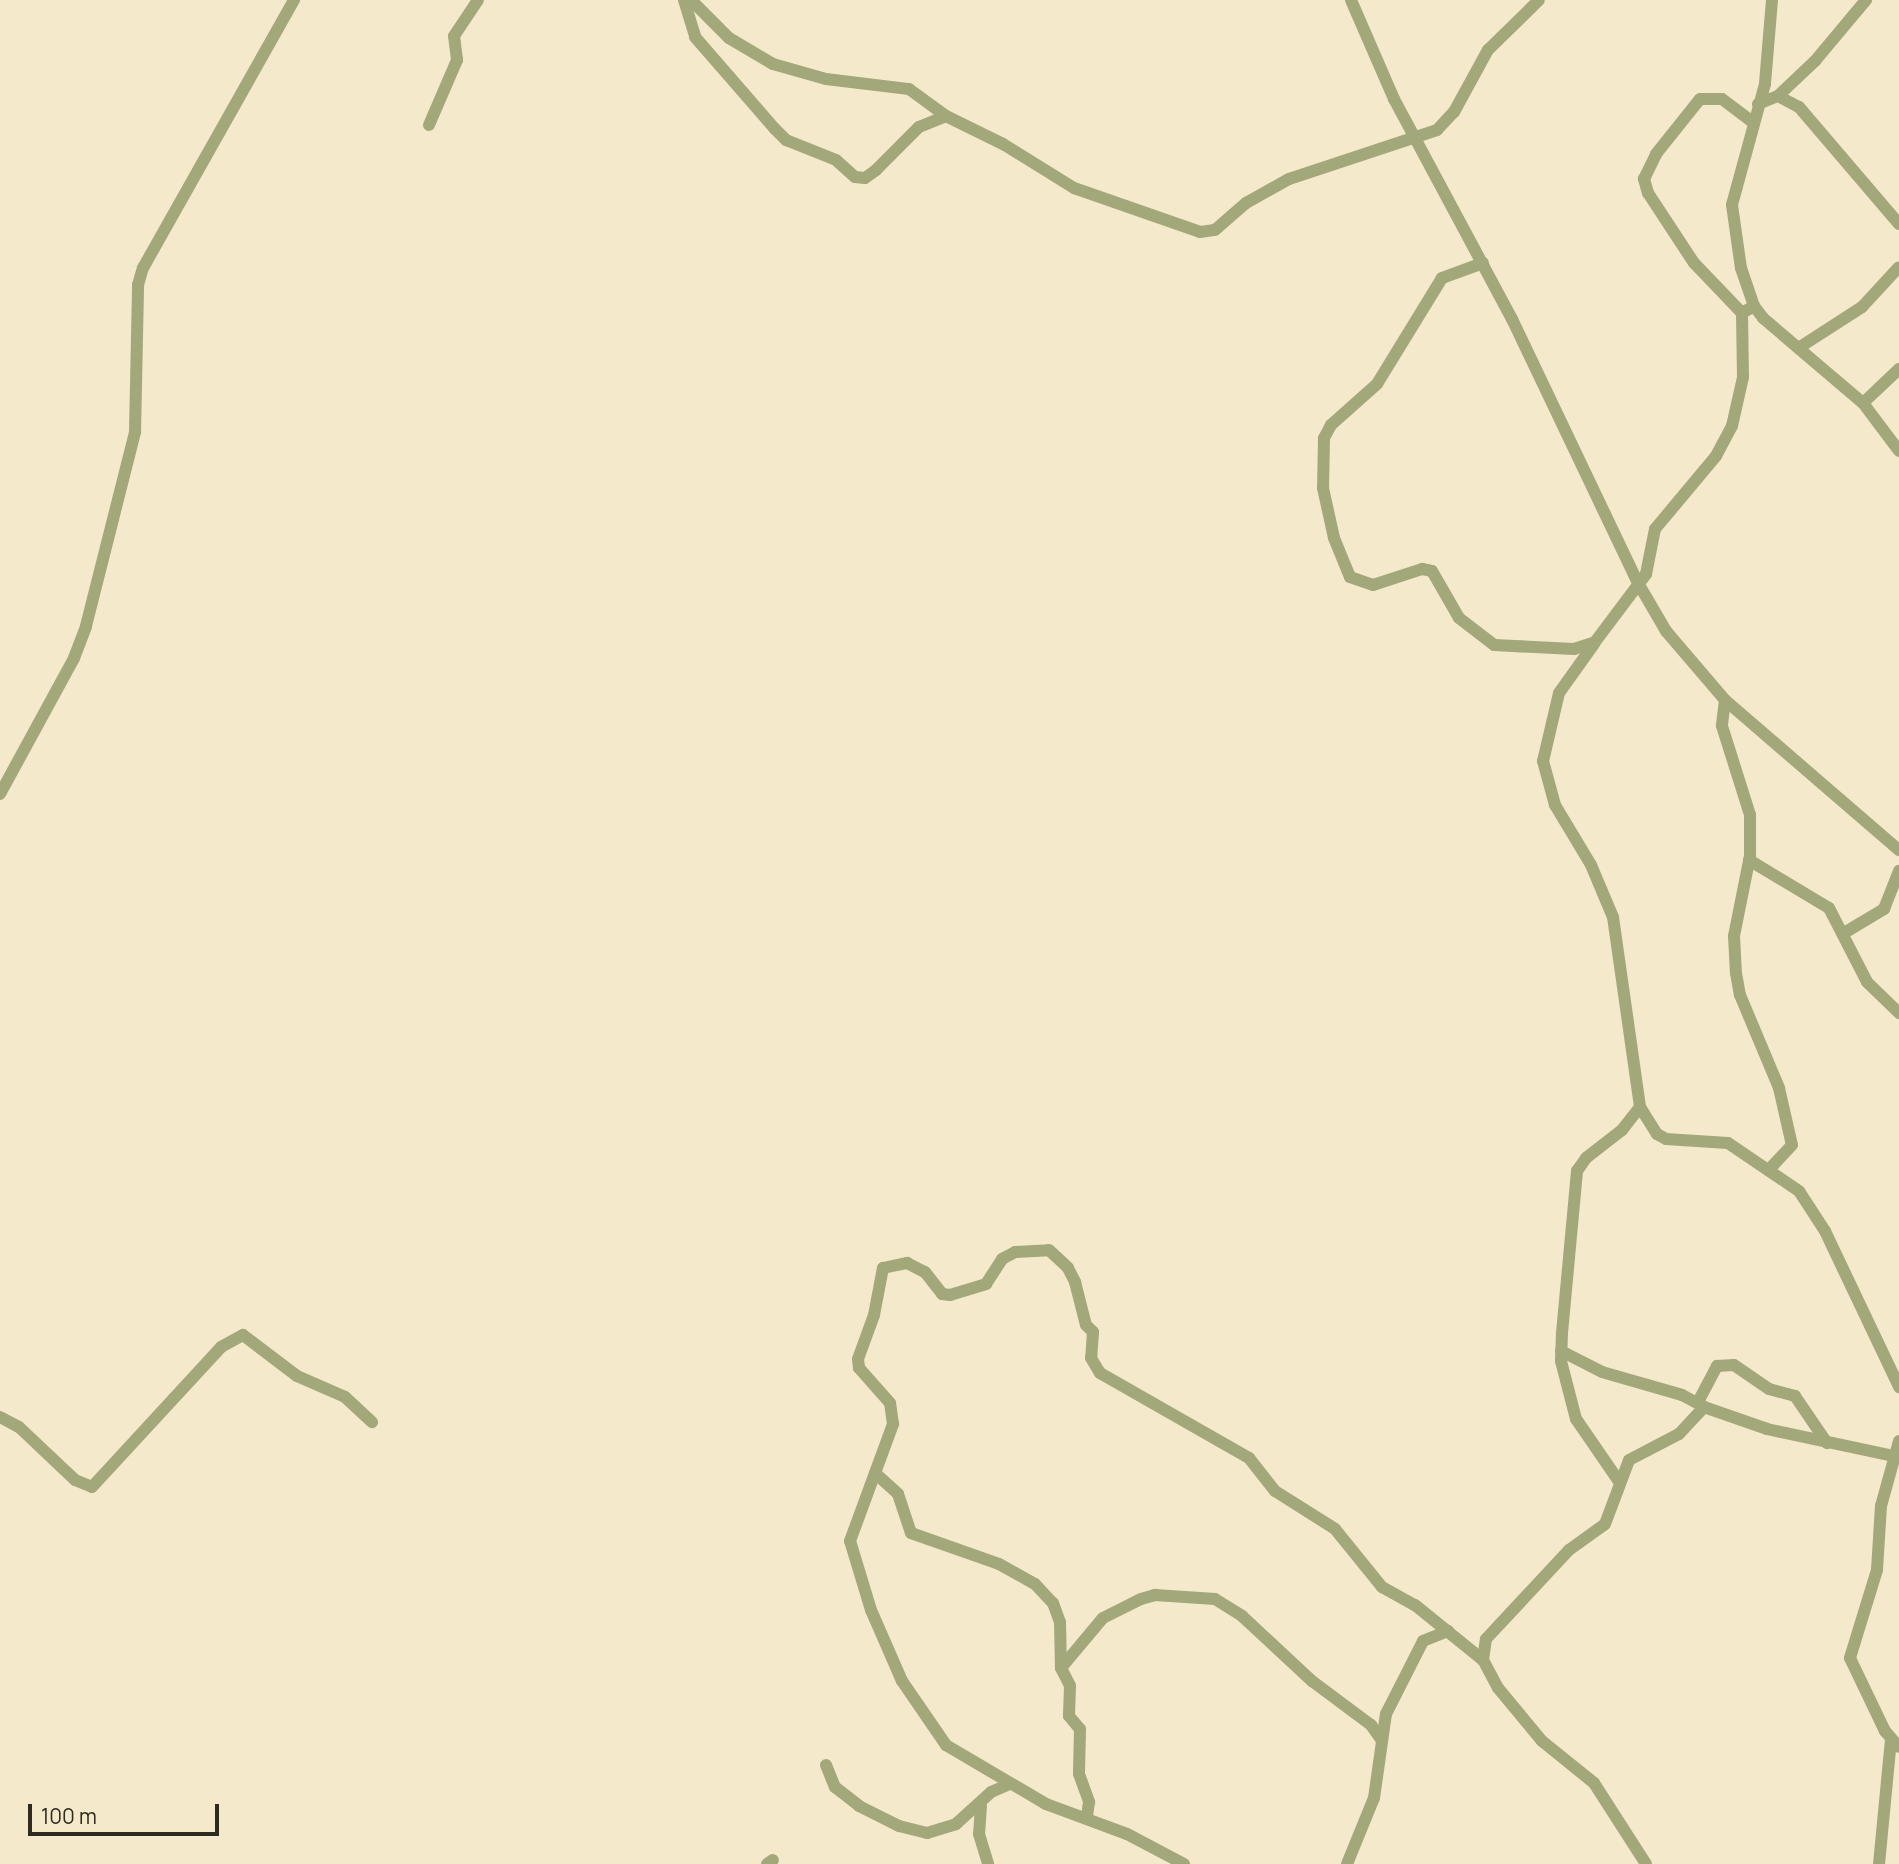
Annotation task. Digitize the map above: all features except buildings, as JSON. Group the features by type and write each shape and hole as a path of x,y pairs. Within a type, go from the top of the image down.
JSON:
{"street":[{"path":"0,794 74,658 86,626 135,432 138,285 143,268 293,0"},
{"path":"429,125 457,60 454,36 478,0"},
{"path":"684,0 695,37 775,129 786,140 836,160 855,177 876,170 919,127 946,116"},
{"path":"691,0 729,38 773,64 826,79 909,89 946,116 1083,192 1200,232 1215,230 1246,203 1289,178 1352,155 1417,139 1437,130 1454,113 1489,50 1539,0"},
{"path":"1351,0 1394,99 1483,263 1561,416 1638,583 1666,631 1725,699 1899,850"},
{"path":"1772,0 1769,64 1752,122 1731,219 1748,310 1743,377 1732,426 1716,456 1655,529 1649,566 1559,693 1544,761 1555,805 1591,865 1613,917 1640,1107 1657,1134 1666,1139 1728,1143 1799,1191 1825,1231 1894,1366 1899,1387"},
{"path":"1758,104 1778,96 1815,61 1866,0"},
{"path":"1778,96 1788,99 1813,121 1899,225"},
{"path":"1752,122 1723,99 1700,99 1656,154 1644,179 1648,193 1693,263 1748,310 1800,347 1863,402 1899,451"},
{"path":"1483,263 1442,278 1377,384 1331,425 1324,438 1323,467 1334,538 1350,577 1358,583 1373,585 1422,569 1432,570 1459,618 1494,645 1574,649 1595,642"},
{"path":"1800,347 1862,307 1899,267"},
{"path":"1863,402 1899,369"},
{"path":"1725,699 1722,726 1750,815 1749,860 1735,927 1736,973 1740,995 1779,1088 1792,1145 1770,1169"},
{"path":"1749,860 1823,903 1844,933 1867,982 1899,1013"},
{"path":"1844,933 1884,909 1899,871"},
{"path":"1618,1480 1576,1419 1561,1351 1577,1171 1586,1158 1622,1130 1640,1107"},
{"path":"1184,1864 1087,1817 1046,1804 936,1737 887,1649 850,1541 875,1473 892,1412 890,1403 859,1368 858,1359 874,1315 883,1268 907,1263 925,1272 942,1294 950,1294 986,1284 1002,1259 1015,1252 1049,1250 1068,1268 1074,1282 1086,1325 1093,1332 1091,1358 1100,1373 1249,1458 1275,1491 1335,1530 1382,1587 1448,1631 1483,1660 1498,1688 1542,1741 1594,1783 1646,1864"},
{"path":"0,1417 19,1427 81,1485 92,1487 221,1347 243,1335 298,1376 345,1397 372,1422"},
{"path":"1561,1351 1622,1379 1701,1404 1827,1443 1897,1456"},
{"path":"1483,1660 1486,1639 1520,1600 1569,1550 1605,1524 1614,1509 1618,1480 1629,1460 1679,1434 1701,1404 1717,1366 1734,1365 1769,1389 1796,1396 1827,1443"},
{"path":"1879,1864 1895,1743 1850,1658 1877,1570 1881,1506 1899,1441"},
{"path":"875,1473 898,1494 911,1533 999,1564 1035,1584 1053,1603 1060,1622 1060,1668 1070,1686 1069,1716 1080,1729 1079,1774 1089,1802 1087,1817"},
{"path":"1060,1668 1103,1618 1141,1599 1156,1594 1215,1598 1242,1616 1312,1681 1371,1724 1380,1738"},
{"path":"1346,1864 1374,1798 1380,1738 1386,1714 1419,1647 1430,1635 1448,1631"},
{"path":"826,1765 839,1791 899,1826 936,1833 981,1806 991,1792 1010,1784"},
{"path":"981,1806 979,1834 988,1864"}]}
